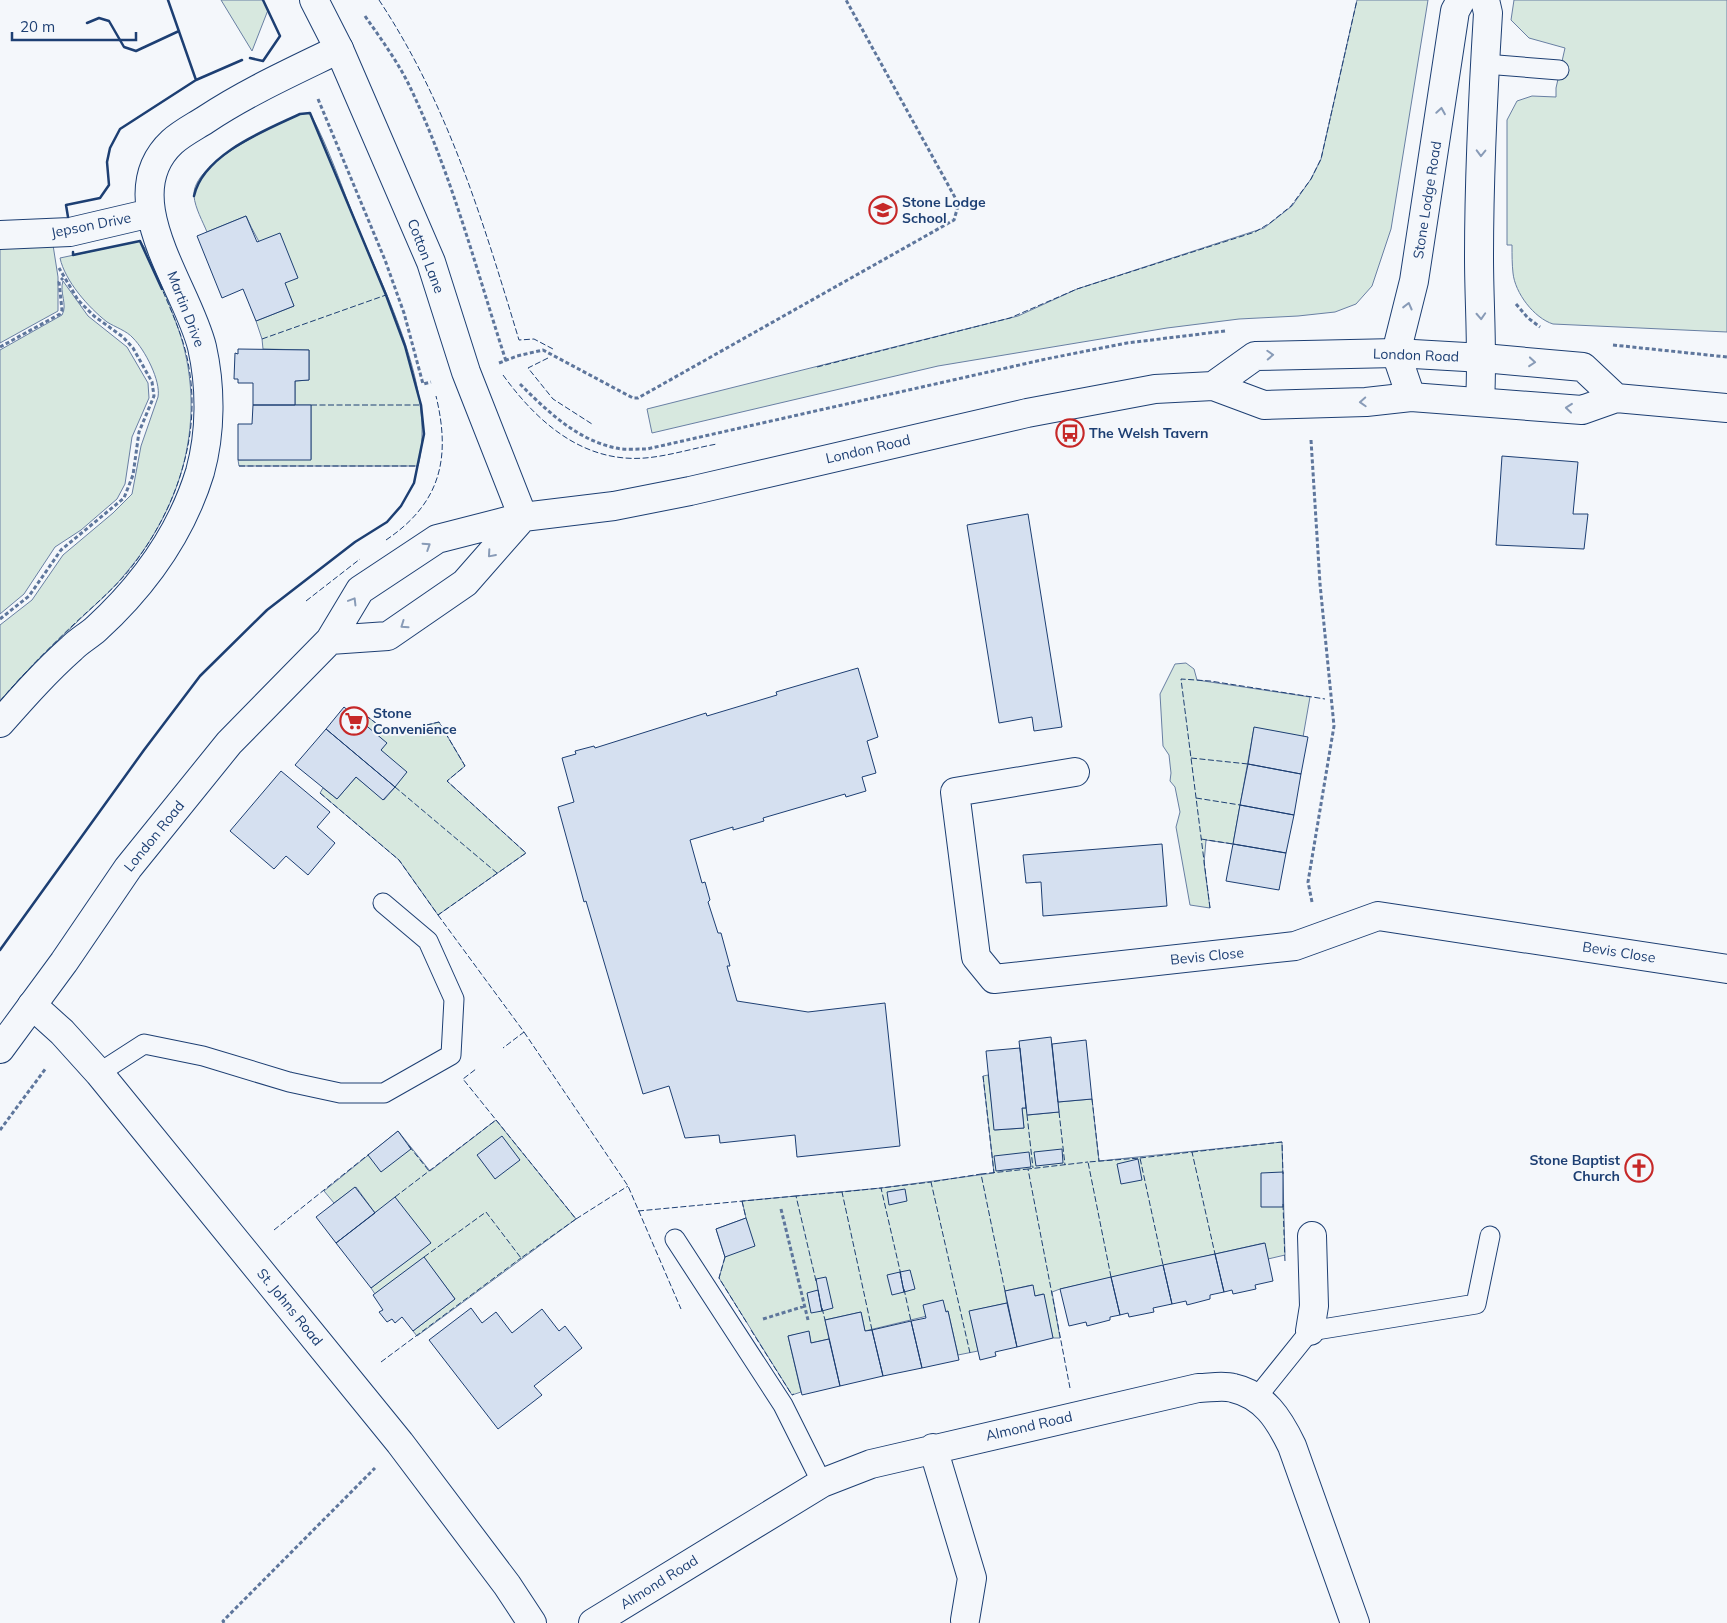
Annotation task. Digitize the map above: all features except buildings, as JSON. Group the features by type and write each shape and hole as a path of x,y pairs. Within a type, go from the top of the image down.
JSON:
{"street":[{"name":"Cotton Lane","path":"314,0 339,49 431,262 466,372 523,517"},
{"name":"Stone Lodge Road","path":"1396,353 1414,281 1456,10 1461,0"},
{"path":"1480,401 1483,358 1479,235 1488,13 1485,0"},
{"name":"Martin Drive","path":"0,724 52,667 95,630 139,584 164,549 180,522 199,474 208,424 205,363 195,324 160,243 151,213 148,192 153,170 162,154 173,142 230,103 339,49"},
{"name":"Jepson Drive","path":"0,235 70,232 151,213"},
{"name":"London Road","path":"1213,386 1255,356 1396,353 1483,358 1583,367 1616,398"},
{"path":"1396,353 1412,397"},
{"name":"London Road","path":"0,1050 128,868 229,743 330,640 360,590 437,539 523,517 614,506 690,491 1045,409 1155,389 1213,386 1264,405 1366,402 1412,397 1582,410 1616,398 1727,408"},
{"path":"330,640 388,636 465,583 523,517"},
{"name":"Bevis Close","path":"1075,772 955,792 976,958 994,979 1295,946 1378,916 1727,969"},
{"name":"St. Johns Road","path":"32,1005 62,1032 99,1073 400,1443 506,1585 532,1623"},
{"path":"1310,1332 1314,1306 1312,1236"},
{"name":"Almond Road","path":"592,1623 822,1483 871,1464 933,1448 1198,1388 1232,1388 1257,1397 1279,1418 1292,1446 1355,1623"},
{"path":"933,1448 972,1578 965,1620"}],"lane":[{"path":"1485,64 1559,70"},
{"path":"99,1073 144,1044 203,1056 288,1082 322,1090 340,1093 384,1094 451,1055 454,999 428,941 383,903"},
{"path":"1257,1397 1310,1332 1476,1304 1490,1236"},
{"path":"675,1239 783,1405 822,1483"}],"path":[{"path":"496,364 517,356 543,350 633,398 638,398 954,220 958,206 957,201 846,0"},
{"path":"362,12 402,72 429,132 456,201 506,361"},
{"path":"304,66 385,260 404,313 423,384 434,381"},
{"path":"0,347 60,314 62,310 59,282 63,278 85,308 133,348 152,382 154,391 152,404 139,432 132,476 124,498 61,550 29,596 8,615 0,619"},
{"path":"1516,304 1528,318 1547,331"},
{"path":"520,384 548,412 585,437 616,448 647,449 1046,359 1127,343 1234,330"},
{"path":"1612,344 1727,357"},
{"path":"1311,436 1320,575 1334,726 1308,882 1323,936"},
{"path":"0,1130 47,1067"},
{"path":"781,1209 808,1320"},
{"path":"736,1334 755,1322 805,1306"},
{"path":"224,1623 223,1621 400,1443"}],"shaded area":[{"path":"221,0 263,0 268,10 252,51"},
{"path":"1357,0 1428,0 1391,229 1372,286 1356,304 1335,312 1239,319 1167,328 938,366 652,433 647,409 1018,316 1077,289 1264,228 1292,206 1311,179 1321,159"},
{"path":"1514,0 1727,0 1727,332 1553,324 1539,316 1527,304 1517,289 1513,273 1512,245 1507,245 1507,120 1517,101 1532,96 1556,97 1556,88 1565,48 1529,38 1511,20"},
{"path":"310,113 329,154 405,343 420,407 422,437 418,466 239,466 238,460 311,459 311,405 295,405 295,381 309,380 309,350 263,349 256,321 294,306 289,294 246,216 207,232 197,210 194,196 197,183 206,171 220,158 273,127 300,114"},
{"path":"140,241 155,268 185,351 190,385 191,419 186,452 177,485 164,516 146,546 125,574 107,594 36,662 0,701 0,625 32,600 63,555 113,513 132,494 141,446 158,397 155,374 138,343 124,331 107,322 92,309 72,284 60,258"},
{"path":"53,245 58,277 58,311 0,343 0,247"},
{"path":"63,281 88,316 127,347 148,383 149,398 132,437 125,484 117,499 81,530 55,547 24,594 0,614 0,350 62,315 64,311"},
{"path":"1186,663 1194,669 1197,680 1310,697 1303,737 1254,728 1233,844 1206,840 1204,863 1210,908 1190,905 1176,827 1180,812 1175,787 1170,781 1169,755 1163,746 1160,694 1175,664"},
{"path":"364,714 390,734 439,722 465,766 447,781 526,853 438,915 399,860 320,793 323,788 337,799 356,777 384,800 395,787 381,750 386,743 359,720"},
{"path":"988,1075 995,1130 1024,1128 1022,1108 1026,1108 1028,1115 1059,1112 1058,1102 1092,1099 1099,1161 1282,1142 1285,1255 1268,1259 1264,1243 1060,1289 1052,1292 1060,1338 1053,1338 1043,1294 1035,1296 1032,1285 1005,1291 1007,1303 970,1311 978,1351 958,1355 948,1311 865,1331 861,1312 825,1320 829,1339 811,1343 809,1332 788,1336 801,1392 792,1395 719,1278 725,1257 716,1229 746,1218 742,1201 881,1188 994,1173 983,1076"},
{"path":"496,1120 576,1219 417,1336 413,1331 455,1299 424,1258 375,1294 371,1288 430,1243 375,1213 356,1187 334,1203 324,1191 398,1131 430,1171"}],"fence":[{"path":"379,0 425,80 444,122 492,251 519,340 534,339 553,349 552,351"},
{"path":"817,367 1010,318 1077,289 1255,232 1270,223 1291,206 1311,179 1321,159 1357,0"},
{"path":"0,701 45,652 125,575 157,529 180,478 187,451 192,396 185,348 162,289"},
{"path":"262,339 386,295"},
{"path":"548,358 528,368 553,399 592,424"},
{"path":"503,375 516,392 547,423 564,436 601,454 622,458 645,458 717,444"},
{"path":"386,540 405,526 419,511 430,495 437,477 441,459 442,439 436,396"},
{"path":"311,405 421,405"},
{"path":"239,466 418,466"},
{"path":"306,601 360,559"},
{"path":"1210,908 1181,679 1210,681 1325,699"},
{"path":"320,793 399,860 438,915 526,853 447,781 465,766 439,722 390,734 364,714"},
{"path":"1191,758 1248,764"},
{"path":"395,787 497,873"},
{"path":"1196,798 1240,805"},
{"path":"1201,839 1233,844"},
{"path":"438,915 524,1032 503,1048"},
{"path":"524,1032 628,1186 681,1309"},
{"path":"424,1257 486,1212 521,1258 576,1219 463,1079 476,1069"},
{"path":"983,1076 994,1173"},
{"path":"1092,1099 1099,1161"},
{"path":"1059,1112 1065,1165"},
{"path":"1027,1115 1033,1168"},
{"path":"395,1197 496,1120"},
{"path":"1192,1152 1282,1142 1283,1174"},
{"path":"409,1146 429,1171"},
{"path":"1140,1158 1192,1152 1215,1254"},
{"path":"274,1230 369,1154"},
{"path":"1111,1277 1088,1162 1140,1158 1163,1265"},
{"path":"1070,1388 1028,1169 1088,1162"},
{"path":"1005,1291 981,1174 1028,1169"},
{"path":"970,1353 931,1182 981,1174"},
{"path":"901,1275 881,1188 931,1182"},
{"path":"576,1219 628,1186"},
{"path":"872,1330 842,1192 881,1188"},
{"path":"816,1281 796,1196 842,1192"},
{"path":"638,1211 796,1196"},
{"path":"742,1201 746,1218"},
{"path":"1283,1204 1285,1262"},
{"path":"725,1257 719,1278 747,1323"},
{"path":"381,1362 521,1258"},
{"path":"904,1289 911,1321"},
{"path":"822,1308 825,1320"},
{"path":"751,1330 792,1395 794,1394"}],"wall":[{"path":"68,217 66,205 100,198 109,185 107,162 110,148 120,129 196,80 168,0"},
{"path":"250,58 263,61 280,36 263,0"},
{"path":"87,23 99,18 109,21 124,47 136,51 179,31"},
{"path":"196,80 242,60"},
{"path":"0,950 144,750 200,676 267,610 355,542 387,522 401,506 414,483 424,434 421,405 405,346 386,295 310,113 300,114 238,145 210,168 200,181 194,196"},
{"path":"73,252 73,255 140,241 162,289"}],"place":[{"name":"Stone Lodge School","path":"883,210"},
{"name":"The Welsh Tavern","path":"1070,433"},
{"name":"Stone Convenience","path":"354,721"},
{"name":"Stone Baptist Church","path":"1639,1168"}]}
